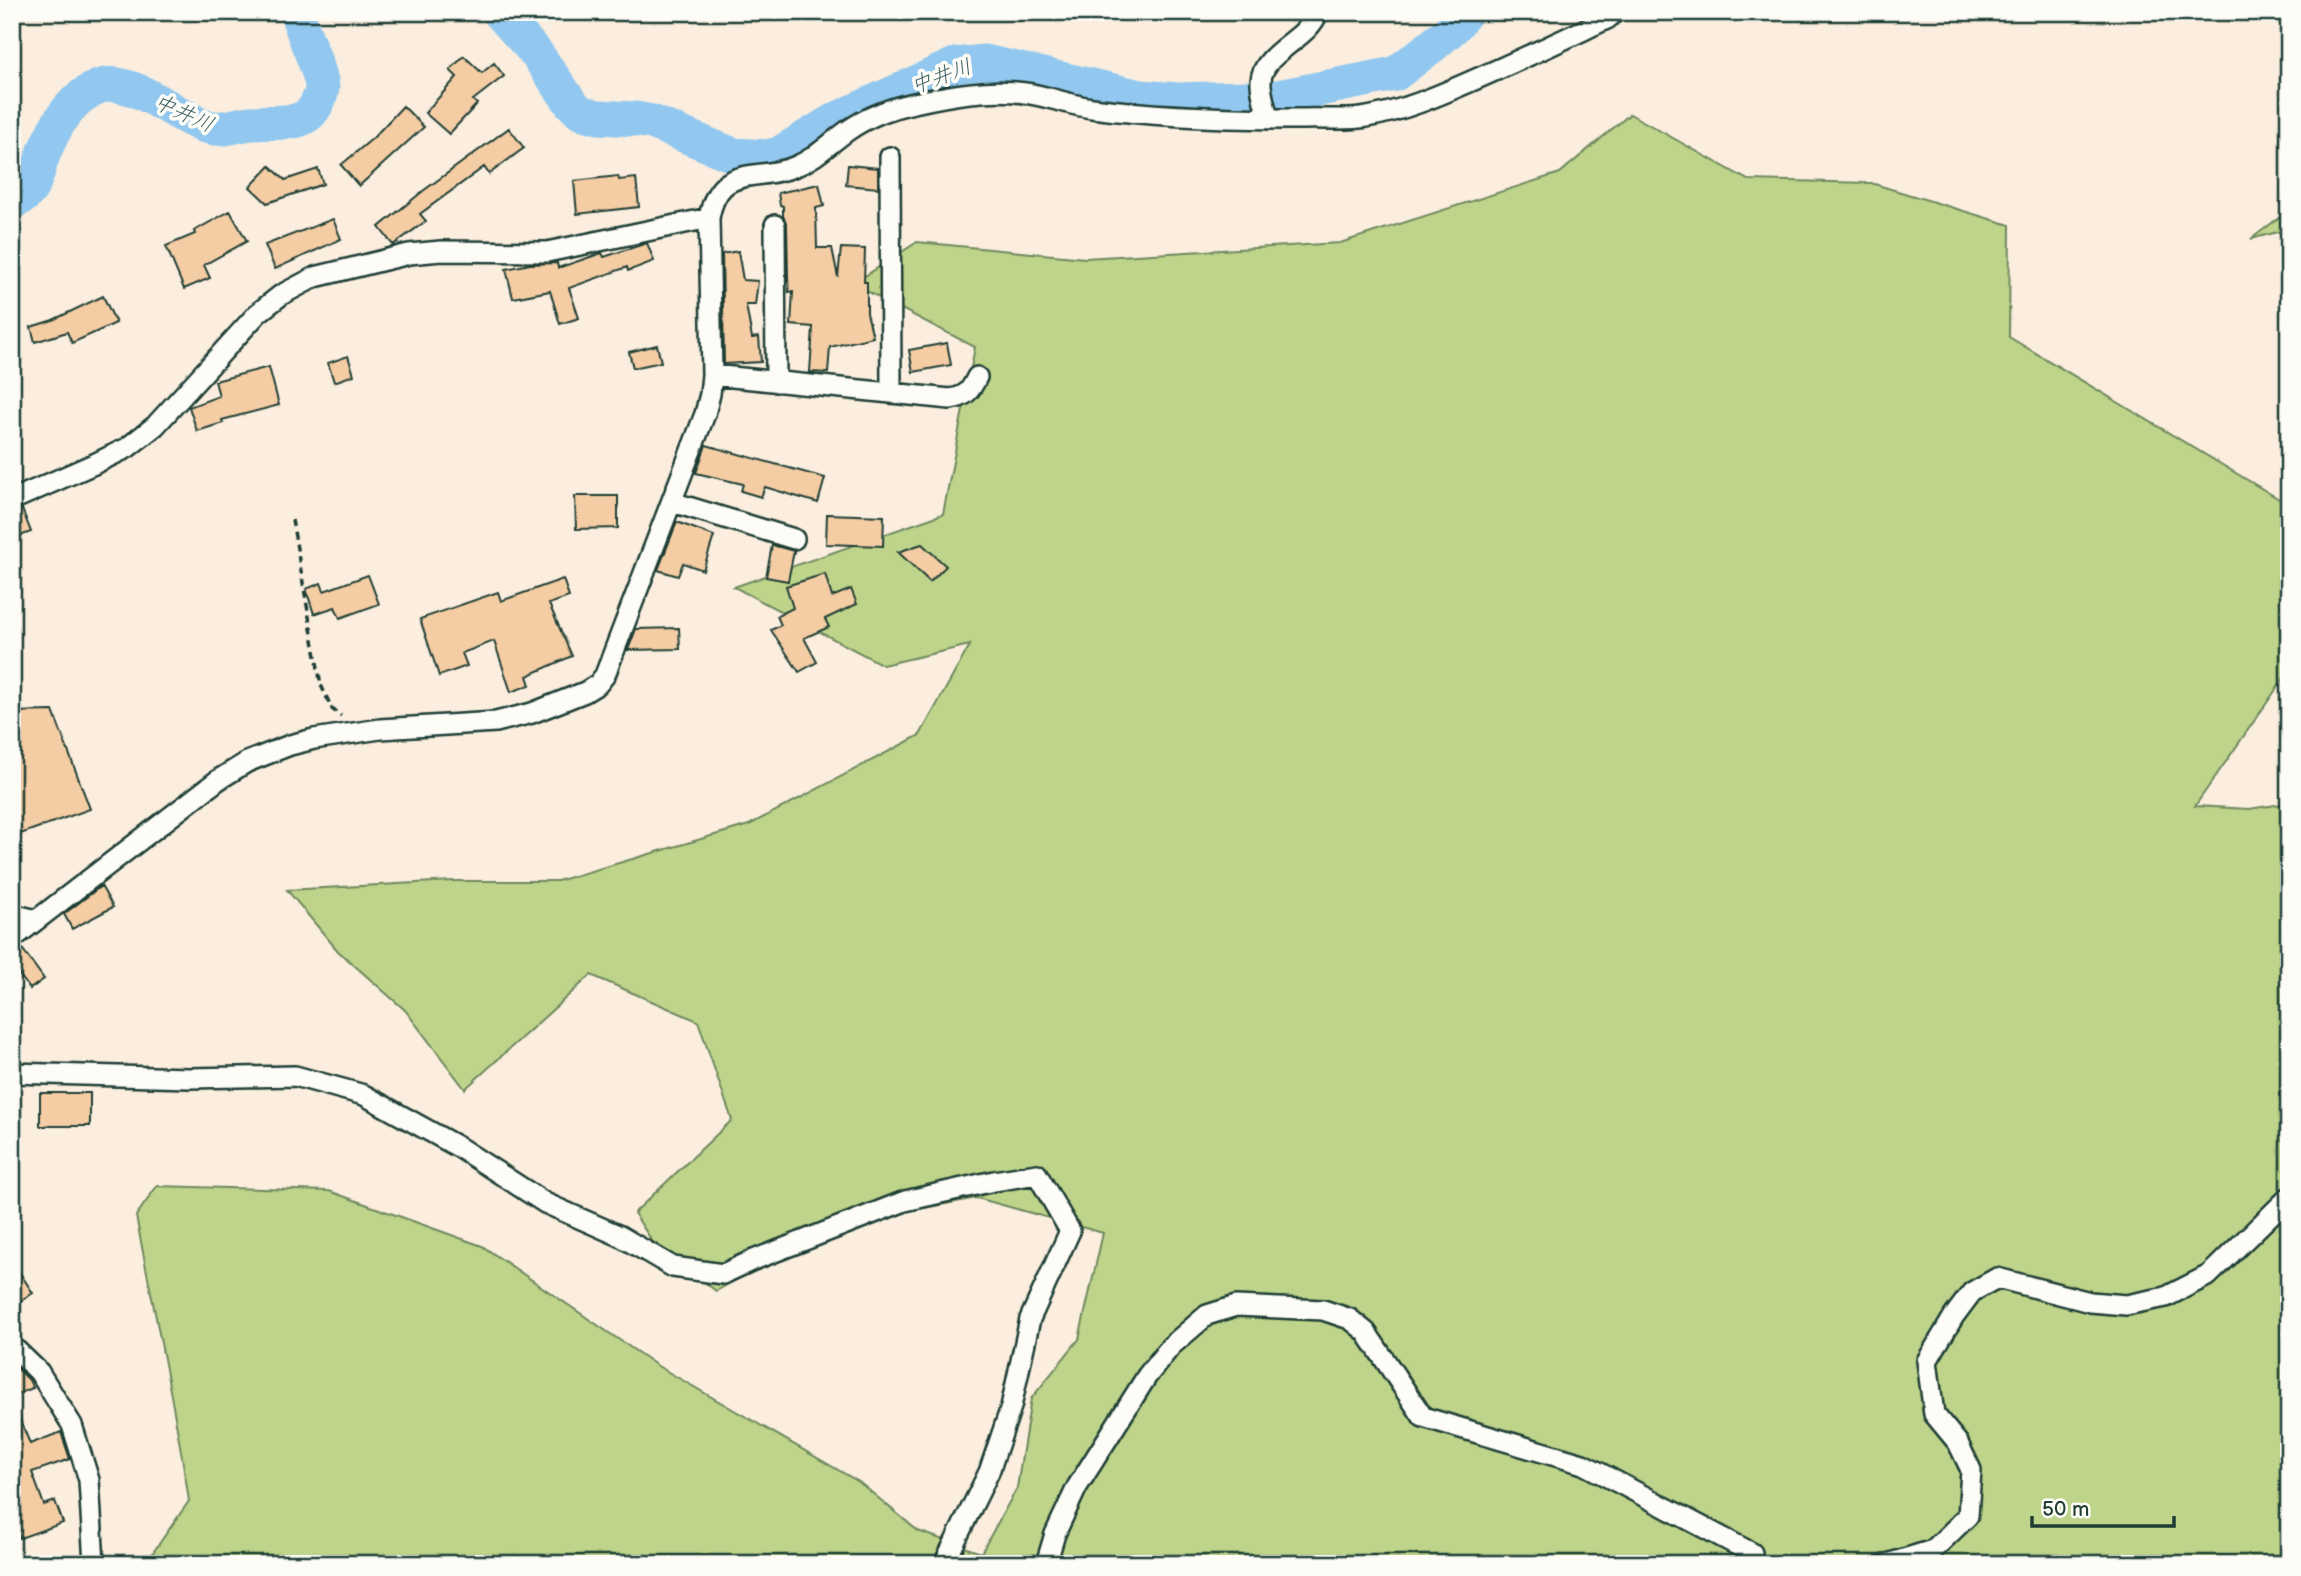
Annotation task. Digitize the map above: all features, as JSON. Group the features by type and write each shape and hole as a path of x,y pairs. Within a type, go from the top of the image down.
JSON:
{"street":[{"path":"1267,113 1261,80 1265,69 1315,21 1318,12"},
{"path":"12,939 218,780 247,762 290,745 314,739 380,729 496,722 532,713 598,684 606,675 705,414 712,375 709,218 712,199 722,186 735,178 782,172 804,163 863,121 887,110 987,92 1025,93 1087,107 1131,113 1267,113 1366,118 1423,102 1518,61 1607,19 1615,12"},
{"path":"890,157 891,393"},
{"path":"12,500 127,448 175,407 258,313 281,295 315,277 409,254 441,251 547,252 709,218"},
{"path":"775,225 776,382"},
{"path":"712,375 950,399 962,398 971,390 977,377"},
{"path":"672,502 794,539"},
{"path":"12,914 36,920"},
{"path":"12,1073 189,1078 295,1076 353,1092 460,1148 545,1203 620,1236 673,1267 723,1274 905,1201 1037,1174 1070,1231 1030,1319 1011,1407 989,1472 944,1564"},
{"path":"1887,1564 1933,1550 1968,1516 1971,1470 1958,1443 1934,1414 1927,1362 1954,1316 1972,1292 1997,1278 2090,1302 2126,1305 2166,1297 2209,1275 2289,1197"},
{"path":"1046,1564 1055,1534 1077,1487 1147,1376 1171,1346 1207,1315 1236,1306 1323,1310 1350,1319 1366,1332 1423,1417 1583,1464 1752,1553"},
{"path":"12,1346 39,1371 72,1425 89,1480 94,1564"}],"path":[{"path":"292,520 321,685 332,709 341,716"}],"green space":[{"path":"2267,12 2289,12 2289,31"},
{"path":"1630,114 1748,180 1871,183 2010,225 2009,337 2289,505 2289,671 2195,806 2249,809 2289,803 2289,1564 145,1564 189,1501 136,1216 157,1186 329,1191 482,1246 656,1365 859,1482 918,1531 981,1553 1017,1488 1031,1399 1079,1339 1103,1233 977,1198 834,1225 716,1291 652,1241 634,1213 732,1120 698,1021 591,975 465,1089 405,1010 338,951 287,890 454,881 557,881 749,825 920,735 970,645 883,665 734,587 943,514 975,347 853,284 917,242 1085,258 1340,243 1560,173"},
{"path":"2289,210 2289,229 2251,239"}],"building":[{"path":"464,56 482,73 494,63 504,76 473,100 477,104 449,134 425,113 457,77 450,70"},
{"path":"403,106 424,127 359,186 341,165 373,138"},
{"path":"509,128 524,148 489,174 484,167 420,214 426,221 393,245 379,227"},
{"path":"848,165 878,168 878,188 846,185"},
{"path":"270,166 285,180 318,169 323,184 267,203 250,187"},
{"path":"618,176 619,180 636,178 639,207 577,214 574,181"},
{"path":"819,184 824,206 816,208 817,248 832,248 838,277 841,248 865,249 864,282 867,282 867,313 873,337 830,347 828,373 810,372 813,327 791,325 793,291 789,292 787,225 778,193"},
{"path":"230,211 247,241 204,265 210,278 184,289 166,246 195,234 194,231"},
{"path":"333,219 341,239 275,269 265,245"},
{"path":"647,243 654,261 628,271 627,267 569,288 579,318 560,324 550,291 513,298 506,269 530,264 557,263 558,268 602,253 604,257"},
{"path":"738,251 743,280 758,281 755,305 746,305 752,338 759,337 761,362 724,364 722,254"},
{"path":"103,296 116,323 72,343 67,332 35,342 31,327 53,320"},
{"path":"947,343 951,365 913,372 909,350"},
{"path":"657,345 661,362 633,368 629,352"},
{"path":"348,356 354,375 334,382 328,363"},
{"path":"269,367 279,405 222,420 223,423 197,431 189,407 219,396 215,381"},
{"path":"706,445 825,478 818,503 765,487 761,497 741,491 743,484 696,473"},
{"path":"575,496 618,496 618,528 576,529"},
{"path":"22,509 31,532 12,539 12,512"},
{"path":"827,514 884,516 883,546 826,544"},
{"path":"677,522 714,536 703,570 683,563 678,576 658,570"},
{"path":"922,544 946,566 930,582 898,552"},
{"path":"772,545 794,551 788,581 766,577"},
{"path":"825,574 832,597 851,589 857,604 825,619 829,627 804,638 817,662 799,672 771,630 781,625 777,616 793,608 786,586"},
{"path":"368,575 379,604 340,618 335,607 314,614 306,589 321,583 324,591"},
{"path":"563,579 569,597 549,604 572,656 527,676 530,685 511,692 494,641 462,653 467,666 439,676 420,619 498,592 501,601"},
{"path":"679,628 680,649 628,650 636,629"},
{"path":"53,711 90,809 12,837 12,712"},
{"path":"101,886 113,907 72,929 64,914"},
{"path":"21,947 44,979 30,989 12,965 12,951"},
{"path":"40,1093 90,1093 90,1126 40,1126"},
{"path":"12,1261 33,1293 12,1307"},
{"path":"12,1363 33,1388 12,1396"},
{"path":"12,1407 15,1407 30,1444 61,1432 70,1459 32,1472 44,1505 55,1501 63,1523 20,1538 12,1518"}],"waterway":[{"name":"中井川","path":"12,202 23,197 32,186 47,145 64,115 79,99 98,87 124,86 138,91 211,128 288,122 305,117 317,103 322,88 319,72 297,12"},
{"name":"中井川","path":"499,12 536,53 580,112 598,117 652,122 733,155 766,157 779,154 835,120 955,65 985,62 1141,97 1177,100 1278,97 1395,74 1455,26 1466,12"}]}
